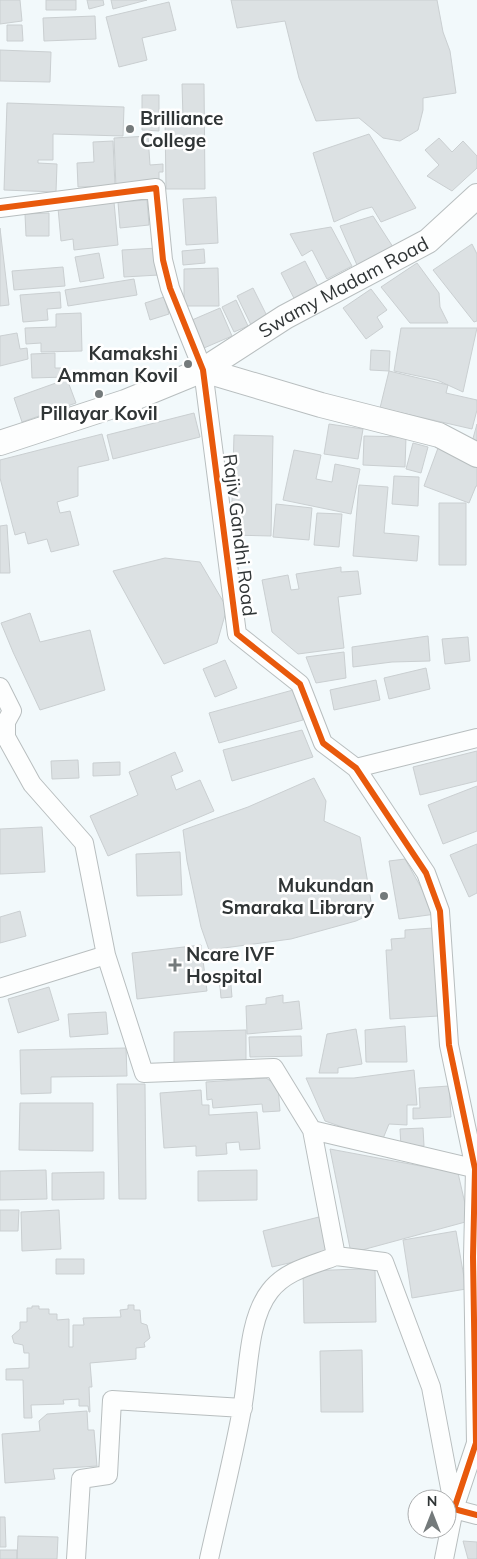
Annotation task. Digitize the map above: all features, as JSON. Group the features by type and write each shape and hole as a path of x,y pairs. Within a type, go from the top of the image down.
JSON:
{"main road":[{"name":"Swamy Madam Road","path":"0,443 125,402 203,370 286,317 428,241 477,196"},
{"path":"203,370 439,435 477,455"}],"street":[{"name":"Rajiv Gandhi Road","path":"0,208 156,188 163,260 170,288 203,370 237,634 300,684 323,743 356,768 426,873 440,911 449,1045 476,1169 473,1257 476,1443 457,1500"},
{"path":"0,686 12,711 6,722 6,736 32,784 84,843 106,955 144,1073 274,1068 312,1130 336,1256"},
{"path":"356,768 477,738"},
{"path":"0,988 106,955"},
{"path":"312,1130 476,1169"},
{"path":"209,1559 243,1408 251,1341 261,1308 269,1291 280,1280 294,1271 336,1256 384,1262 432,1387 450,1489"},
{"path":"76,1559 81,1479 108,1475 112,1400 243,1408"},
{"path":"457,1510 477,1516"},
{"path":"444,1559 448,1539"}],"building":[{"path":"0,0 20,0 22,21 0,24"},
{"path":"46,0 76,0 76,10 46,10"},
{"path":"87,0 103,0 104,5 89,9"},
{"path":"111,0 147,0 113,9"},
{"path":"231,0 437,0 443,32 450,51 456,93 423,98 423,110 418,130 400,141 383,138 359,118 316,121 299,78 285,21 237,28"},
{"path":"169,2 176,30 142,38 147,60 119,67 106,17"},
{"path":"95,16 96,39 44,41 43,18"},
{"path":"7,25 22,25 23,41 7,41"},
{"path":"0,50 51,52 50,82 0,81"},
{"path":"182,84 204,84 205,189 166,189 165,118 183,118"},
{"path":"142,95 159,95 159,131 142,130"},
{"path":"7,103 124,107 123,136 53,134 53,160 38,160 38,163 57,164 56,192 4,190"},
{"path":"369,134 416,208 381,222 372,207 334,222 313,153"},
{"path":"148,136 150,165 163,164 163,172 159,172 159,186 116,188 114,138"},
{"path":"439,138 452,152 463,141 477,156 477,168 452,191 427,176 439,165 425,150"},
{"path":"113,141 115,186 78,187 77,163 94,162 93,142"},
{"path":"216,197 218,243 186,245 183,199"},
{"path":"147,200 149,225 120,228 118,202"},
{"path":"114,202 118,245 74,250 73,239 61,241 58,208"},
{"path":"49,213 49,236 26,236 25,214"},
{"path":"373,216 393,247 357,265 340,226"},
{"path":"331,227 352,266 327,279 312,250 302,256 290,234"},
{"path":"0,228 9,305 0,306"},
{"path":"472,244 477,254 477,321 474,322 433,270"},
{"path":"158,248 159,275 124,277 122,250"},
{"path":"204,249 205,263 183,265 182,251"},
{"path":"99,253 104,278 80,282 75,257"},
{"path":"305,261 322,294 298,306 281,273"},
{"path":"417,263 439,293 440,307 448,323 410,323 381,287"},
{"path":"63,267 65,286 14,290 12,271"},
{"path":"218,268 219,306 184,306 184,269"},
{"path":"134,279 137,295 68,306 65,290"},
{"path":"253,288 268,318 252,327 237,296"},
{"path":"371,289 387,310 377,317 383,327 366,339 343,308"},
{"path":"60,292 61,308 47,309 48,320 23,322 20,295"},
{"path":"164,297 169,314 150,320 145,303"},
{"path":"236,300 248,326 234,332 222,307"},
{"path":"220,308 232,336 204,348 192,320"},
{"path":"81,313 82,351 41,352 41,343 26,344 25,328 56,327 56,314"},
{"path":"401,328 477,328 463,392 437,380 394,371"},
{"path":"17,333 20,349 27,348 28,359 0,366 0,336"},
{"path":"371,350 390,351 389,371 370,370"},
{"path":"55,353 55,368 66,368 66,377 32,378 31,354"},
{"path":"389,371 448,385 446,393 477,400 477,410 472,429 380,408"},
{"path":"67,379 76,403 22,422 14,398"},
{"path":"194,413 200,437 113,459 107,435"},
{"path":"329,424 363,429 358,459 324,454"},
{"path":"477,424 477,444 472,442"},
{"path":"102,434 109,460 78,467 78,496 57,502 60,513 70,511 79,545 51,552 47,539 28,544 25,532 15,535 0,478 0,460"},
{"path":"234,435 273,436 271,536 231,535"},
{"path":"364,436 406,437 405,467 363,465"},
{"path":"413,443 428,447 421,473 406,469"},
{"path":"438,448 477,463 477,486 469,503 424,486"},
{"path":"294,450 321,455 316,479 332,482 335,464 360,469 351,514 283,500"},
{"path":"394,476 419,477 418,506 392,504"},
{"path":"359,485 388,487 384,533 419,536 417,561 353,556"},
{"path":"439,503 466,503 466,565 439,565"},
{"path":"276,504 312,508 309,540 273,537"},
{"path":"317,513 342,514 339,547 314,545"},
{"path":"7,525 10,573 0,573 0,526"},
{"path":"165,558 200,562 227,608 217,643 164,664 113,571"},
{"path":"341,567 341,572 358,571 361,594 338,597 344,648 298,654 272,632 262,580 288,575 291,590 299,589 296,574"},
{"path":"30,613 40,642 90,630 105,690 40,710 1,623"},
{"path":"428,636 430,661 392,662 353,667 352,647"},
{"path":"468,637 470,661 445,664 442,639"},
{"path":"344,652 346,678 316,683 306,657"},
{"path":"225,660 237,688 215,697 203,669"},
{"path":"426,668 430,689 389,699 384,678"},
{"path":"376,680 380,700 334,710 330,690"},
{"path":"293,690 303,720 219,743 209,713"},
{"path":"302,730 313,757 232,781 223,750"},
{"path":"477,751 477,781 420,795 413,767"},
{"path":"175,752 183,771 171,776 176,790 200,780 214,811 108,856 90,816 138,795 129,772"},
{"path":"78,760 79,778 52,779 51,761"},
{"path":"120,762 120,775 93,776 93,763"},
{"path":"314,778 326,801 324,821 360,837 373,913 356,921 291,939 209,950 201,927 187,861 183,830 248,807"},
{"path":"477,786 477,831 443,844 428,805"},
{"path":"42,827 45,872 0,874 0,829"},
{"path":"477,844 477,893 469,897 450,855"},
{"path":"180,852 182,895 137,896 136,854"},
{"path":"405,859 436,914 399,919 389,861"},
{"path":"20,911 26,936 0,943 0,917"},
{"path":"433,928 438,1016 390,1019 386,950 392,950 391,939 405,938 405,930"},
{"path":"201,945 207,991 137,999 132,953"},
{"path":"230,974 232,997 221,998 219,975"},
{"path":"49,987 59,1020 18,1033 8,999"},
{"path":"283,995 283,1003 299,1001 302,1029 247,1034 246,1006 266,1004 266,998"},
{"path":"106,1012 108,1034 70,1037 68,1014"},
{"path":"405,1026 407,1062 366,1062 365,1030"},
{"path":"356,1029 362,1064 338,1068 338,1073 319,1073 327,1034"},
{"path":"246,1030 246,1064 174,1065 174,1032"},
{"path":"301,1036 302,1056 250,1057 249,1037"},
{"path":"126,1048 127,1076 51,1077 51,1093 21,1094 20,1050"},
{"path":"414,1070 417,1105 407,1105 407,1125 389,1124 382,1141 325,1121 306,1078 354,1078"},
{"path":"266,1078 278,1086 280,1111 263,1112 262,1104 213,1108 212,1099 207,1100 206,1082"},
{"path":"117,1084 145,1084 146,1199 119,1199"},
{"path":"449,1086 451,1117 413,1119 413,1108 420,1108 419,1088"},
{"path":"201,1090 202,1105 209,1105 209,1115 257,1112 260,1149 240,1150 239,1142 226,1143 227,1154 196,1156 196,1146 164,1148 160,1093"},
{"path":"20,1103 93,1103 93,1151 19,1150"},
{"path":"423,1128 424,1146 401,1147 400,1129"},
{"path":"330,1149 458,1173 469,1221 351,1253"},
{"path":"46,1170 47,1199 0,1200 0,1171"},
{"path":"257,1170 257,1200 198,1201 198,1171"},
{"path":"104,1172 104,1199 52,1200 52,1173"},
{"path":"0,1210 19,1210 18,1231 0,1231"},
{"path":"59,1210 61,1249 22,1251 21,1212"},
{"path":"319,1217 328,1254 272,1267 263,1231"},
{"path":"456,1231 466,1289 412,1298 403,1240"},
{"path":"56,1259 84,1259 84,1274 56,1274"},
{"path":"375,1269 376,1322 304,1323 303,1271"},
{"path":"128,1305 134,1305 134,1310 140,1310 141,1323 147,1325 150,1338 144,1343 145,1347 136,1348 136,1359 90,1363 92,1387 89,1387 90,1412 88,1406 79,1406 79,1399 63,1400 64,1404 31,1405 32,1418 24,1418 23,1380 6,1380 6,1369 29,1368 29,1353 24,1353 23,1345 14,1343 12,1336 20,1329 20,1322 27,1322 27,1308 39,1306 39,1309 49,1309 49,1314 57,1314 57,1320 69,1319 69,1347 73,1347 73,1325 84,1325 83,1318 121,1317 120,1310 128,1309"},
{"path":"362,1350 363,1412 321,1412 320,1351"},
{"path":"87,1411 88,1430 94,1430 97,1466 53,1469 55,1479 5,1483 2,1434 40,1431 39,1421 47,1414"},
{"path":"0,1517 5,1517 6,1547 0,1547"},
{"path":"18,1536 58,1537 57,1559 17,1559"},
{"path":"463,1541 477,1542 477,1559 468,1559"},
{"path":"0,1550 17,1550 17,1559 0,1559"}],"cycle path":[{"path":"0,208 156,188 163,260 170,288 203,370 237,634 300,684 323,743 356,768 426,873 440,911 449,1045 475,1169 473,1257 476,1443 454,1509 477,1515"}],"place":[{"name":"Brilliance College","path":"130,129"},
{"name":"Kamakshi Amman Kovil","path":"188,364"},
{"name":"Pillayar Kovil","path":"99,394"},
{"name":"Mukundan Smaraka Library","path":"384,896"},
{"name":"Ncare IVF Hospital","path":"175,965"}]}
